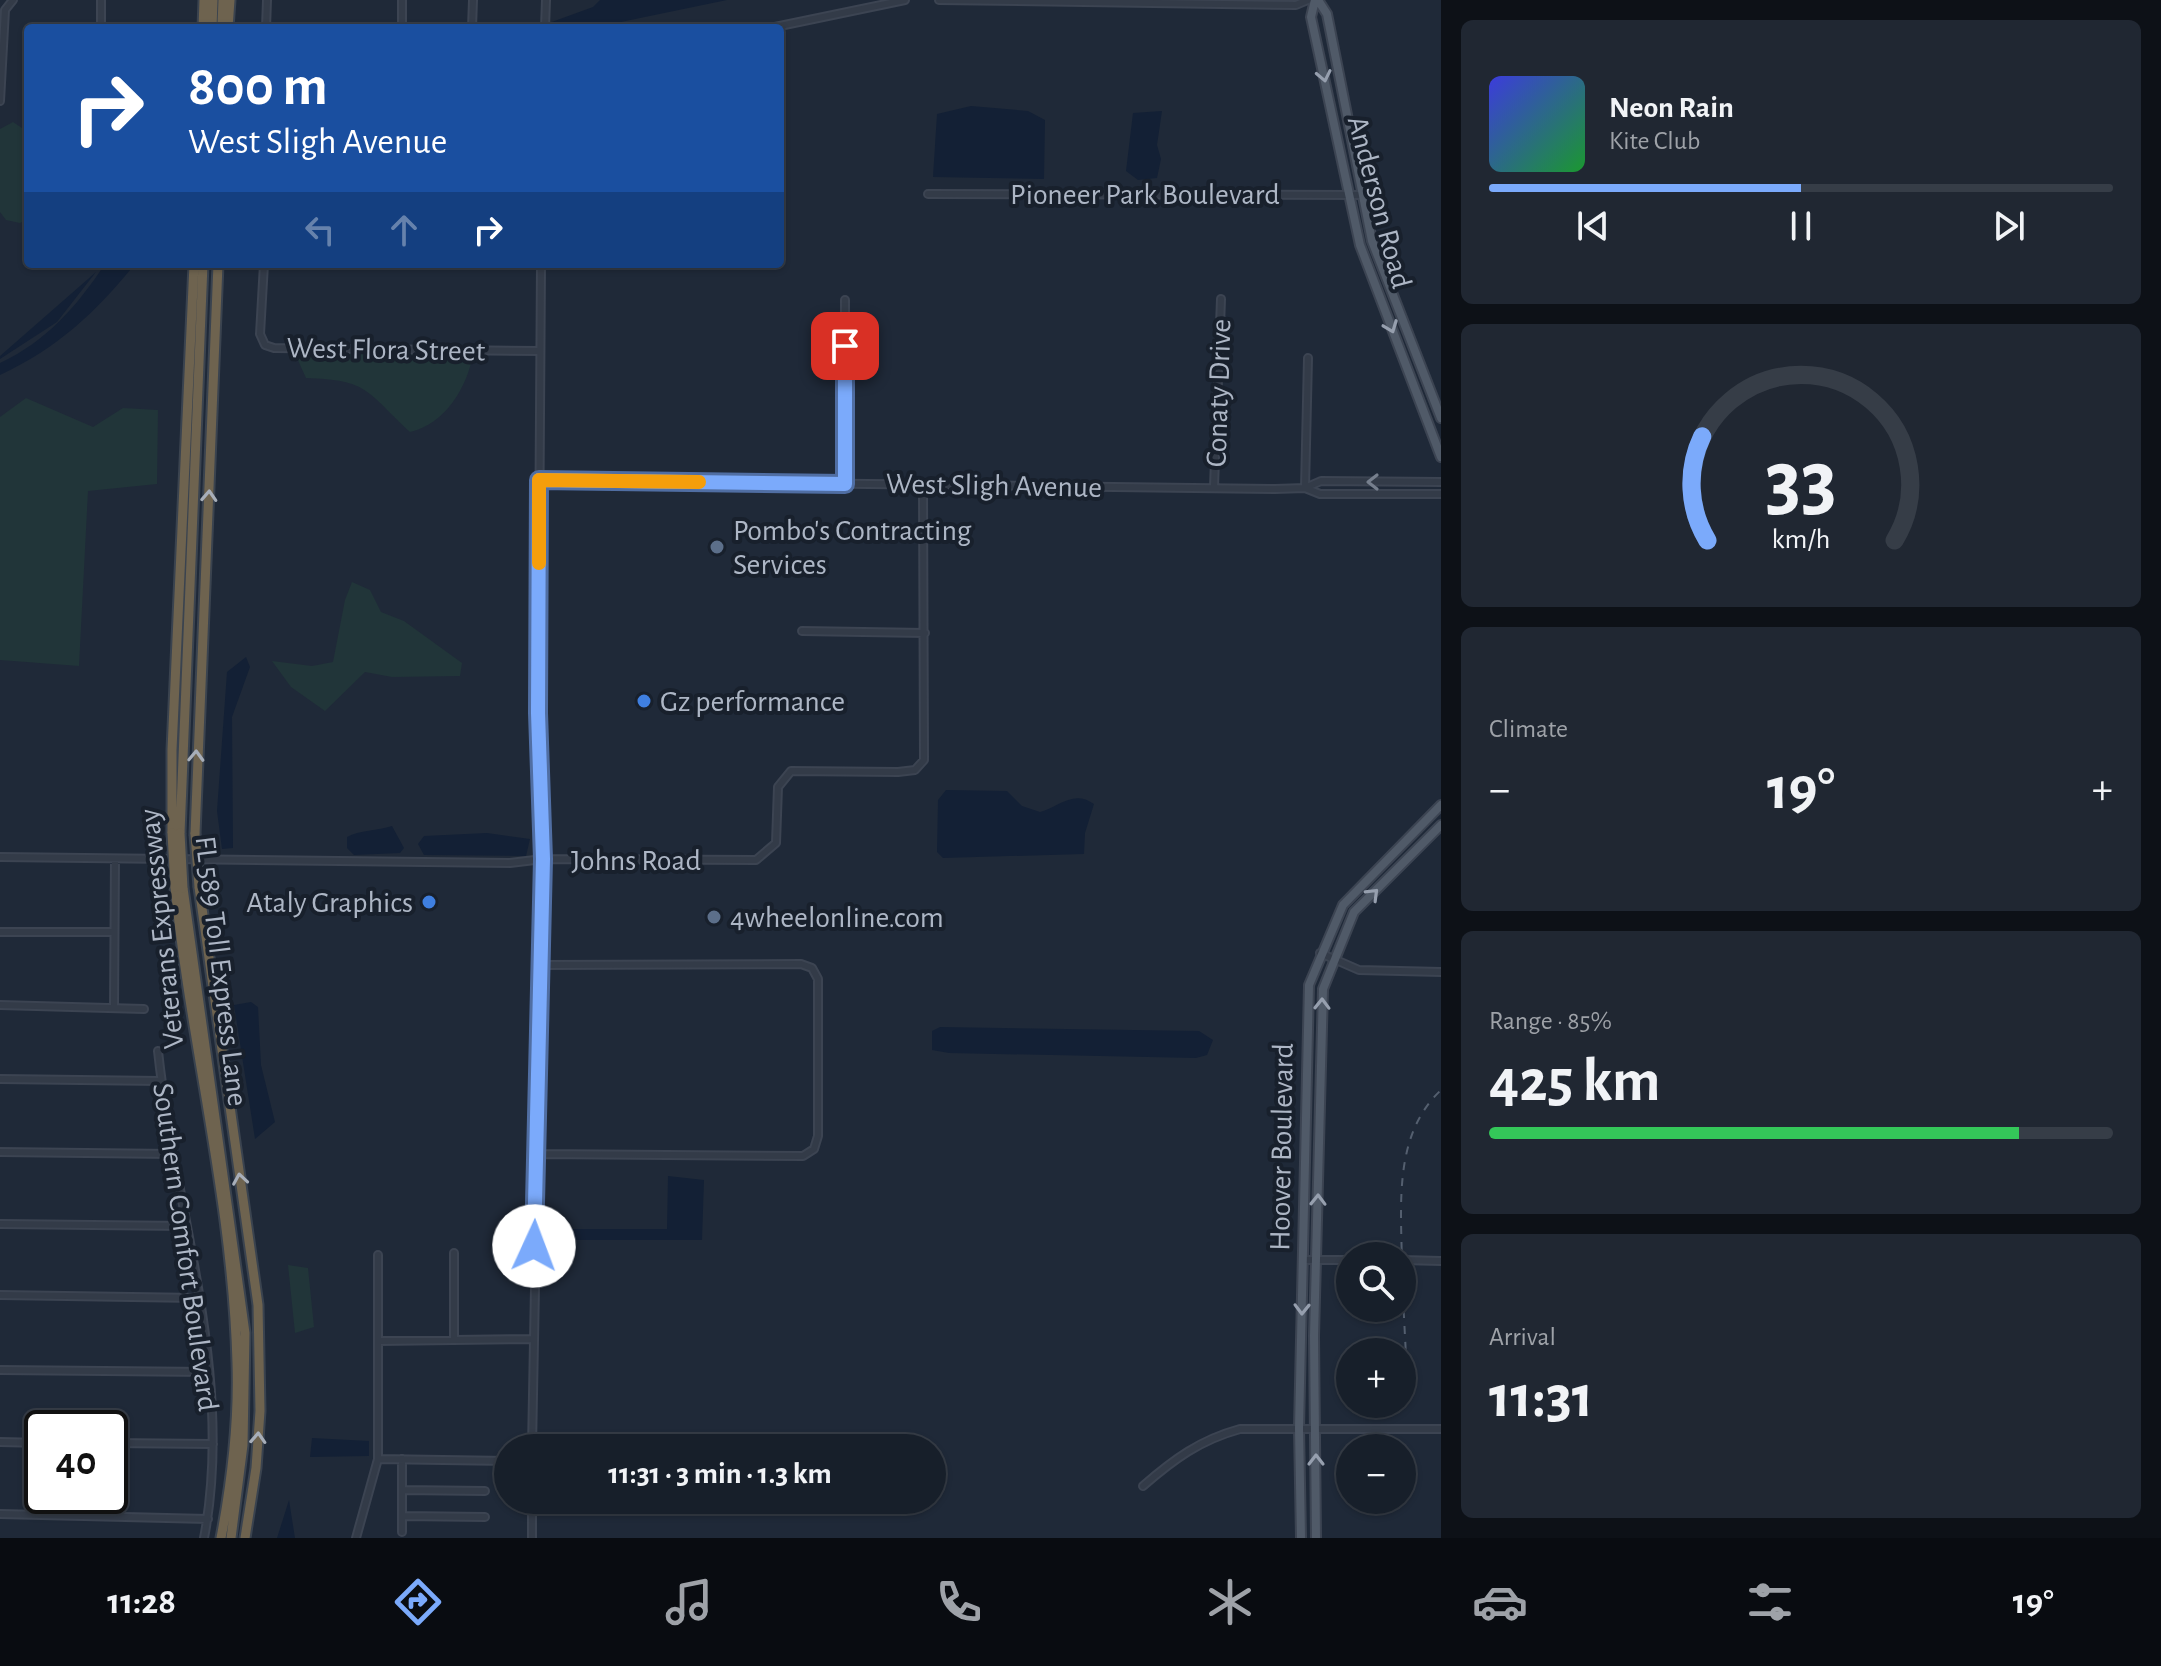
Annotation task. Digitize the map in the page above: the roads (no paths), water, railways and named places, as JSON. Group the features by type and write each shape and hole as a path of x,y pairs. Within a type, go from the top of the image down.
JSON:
{"highway":[{"path":"203,24 204,0"},
{"path":"212,24 213,0"},
{"path":"223,0 225,24"},
{"path":"226,24 230,0"},
{"name":"Veterans Expressway","path":"194,268 172,750 179,887 236,1333 235,1445 221,1538"},
{"name":"FL 589 Toll Express Lane","path":"176,833 203,268"},
{"name":"Veterans Expressway","path":"218,268 195,834 199,887 258,1305 258,1435 245,1538"},
{"name":"FL 589 Toll Express Lane","path":"179,887 245,1333 243,1445 231,1538"}],"main road":[{"name":"Anderson Road","path":"1316,0 1311,17 1360,245 1441,457"},
{"name":"Anderson Road","path":"1316,0 1327,14 1372,241 1441,418"},
{"name":"Hoover Boulevard","path":"1301,1538 1299,1428 1309,985 1343,905 1441,805"},
{"name":"Hoover Boulevard","path":"1316,1538 1317,1260 1323,989 1354,912 1441,825"}],"street":[{"path":"0,101 5,10 13,0"},
{"path":"101,0 101,24"},
{"path":"266,24 267,0"},
{"path":"402,0 402,24"},
{"path":"472,24 473,0"},
{"path":"784,25 905,0"},
{"path":"939,0 1296,5 1308,0"},
{"path":"545,24 546,4"},
{"name":"Pioneer Park Boulevard","path":"928,194 1362,195"},
{"name":"West Flora Street","path":"264,268 260,334 265,345 274,348 540,351"},
{"path":"532,1434 543,859 538,713 541,268"},
{"name":"Conaty Drive","path":"1214,487 1221,299"},
{"path":"845,300 845,484"},
{"path":"1305,488 1308,358"},
{"name":"West Sligh Avenue","path":"539,480 1305,488 1320,494 1441,494"},
{"name":"West Sligh Avenue","path":"1305,488 1321,481 1441,482"},
{"name":"Johns Road","path":"0,857 495,863 543,859 756,860 776,843 778,787 791,771 915,770 924,760 923,485"},
{"path":"802,631 925,633"},
{"path":"114,1008 112,932 115,859"},
{"path":"0,932 112,932"},
{"path":"1320,953 1359,970 1441,972"},
{"path":"537,1154 803,1156 814,1149 818,1136 818,979 812,968 801,964 540,965"},
{"path":"0,1005 144,1009"},
{"name":"Southern Comfort Boulevard","path":"158,1051 209,1372 213,1444 204,1538"},
{"path":"0,1079 161,1081"},
{"path":"0,1152 173,1154"},
{"path":"0,1224 186,1226"},
{"path":"454,1253 454,1340"},
{"path":"356,1538 378,1459 378,1255"},
{"path":"1303,1260 1336,1260"},
{"path":"1416,1260 1441,1261"},
{"path":"0,1295 198,1298"},
{"path":"378,1341 532,1339"},
{"path":"0,1370 209,1372"},
{"path":"1143,1486 1182,1452 1215,1436 1240,1429 1441,1429"},
{"path":"0,1442 24,1443"},
{"path":"128,1443 213,1444"},
{"path":"378,1459 494,1461"},
{"path":"402,1459 402,1532"},
{"path":"402,1490 485,1491"},
{"path":"0,1514 208,1519"},
{"path":"532,1514 532,1538"},
{"path":"402,1516 485,1517"}],"water":[{"path":"600,0 727,0 611,24 549,24 593,7"},
{"path":"971,106 1028,111 1045,120 1044,179 933,177 937,114"},
{"path":"1162,111 1157,145 1161,159 1157,178 1138,180 1126,171 1133,113"},
{"path":"102,268 131,268 74,328 40,353 0,375 0,363 46,333 83,294"},
{"path":"96,272 57,322 0,359 0,356"},
{"path":"246,657 250,667 232,717 233,848 222,849 217,811 227,672"},
{"path":"946,790 1007,791 1022,806 1040,812 1066,800 1087,800 1094,804 1085,833 1084,854 943,858 937,852 938,800"},
{"path":"392,826 404,848 400,853 354,855 347,848 347,837"},
{"path":"487,833 530,839 526,856 424,855 418,844 424,836"},
{"path":"251,1002 258,1007 261,1065 275,1122 255,1139 234,1005"},
{"path":"940,1027 1199,1031 1213,1040 1207,1055 1196,1058 949,1053 932,1050 932,1031"},
{"path":"668,1176 704,1180 702,1240 562,1240 567,1229 667,1229"},
{"path":"312,1438 369,1441 369,1456 310,1457"},
{"path":"289,1500 295,1538 277,1538"}],"railway":[{"path":"1401,1242 1402,1180 1406,1155 1424,1110 1441,1090"},
{"path":"1404,1322 1405,1338"}],"place":[{"name":"Pombo's Contracting Services","path":"717,547"},
{"name":"Gz performance","path":"644,701"},
{"name":"Ataly Graphics","path":"429,902"},
{"name":"4wheelonline.com","path":"714,917"}]}
